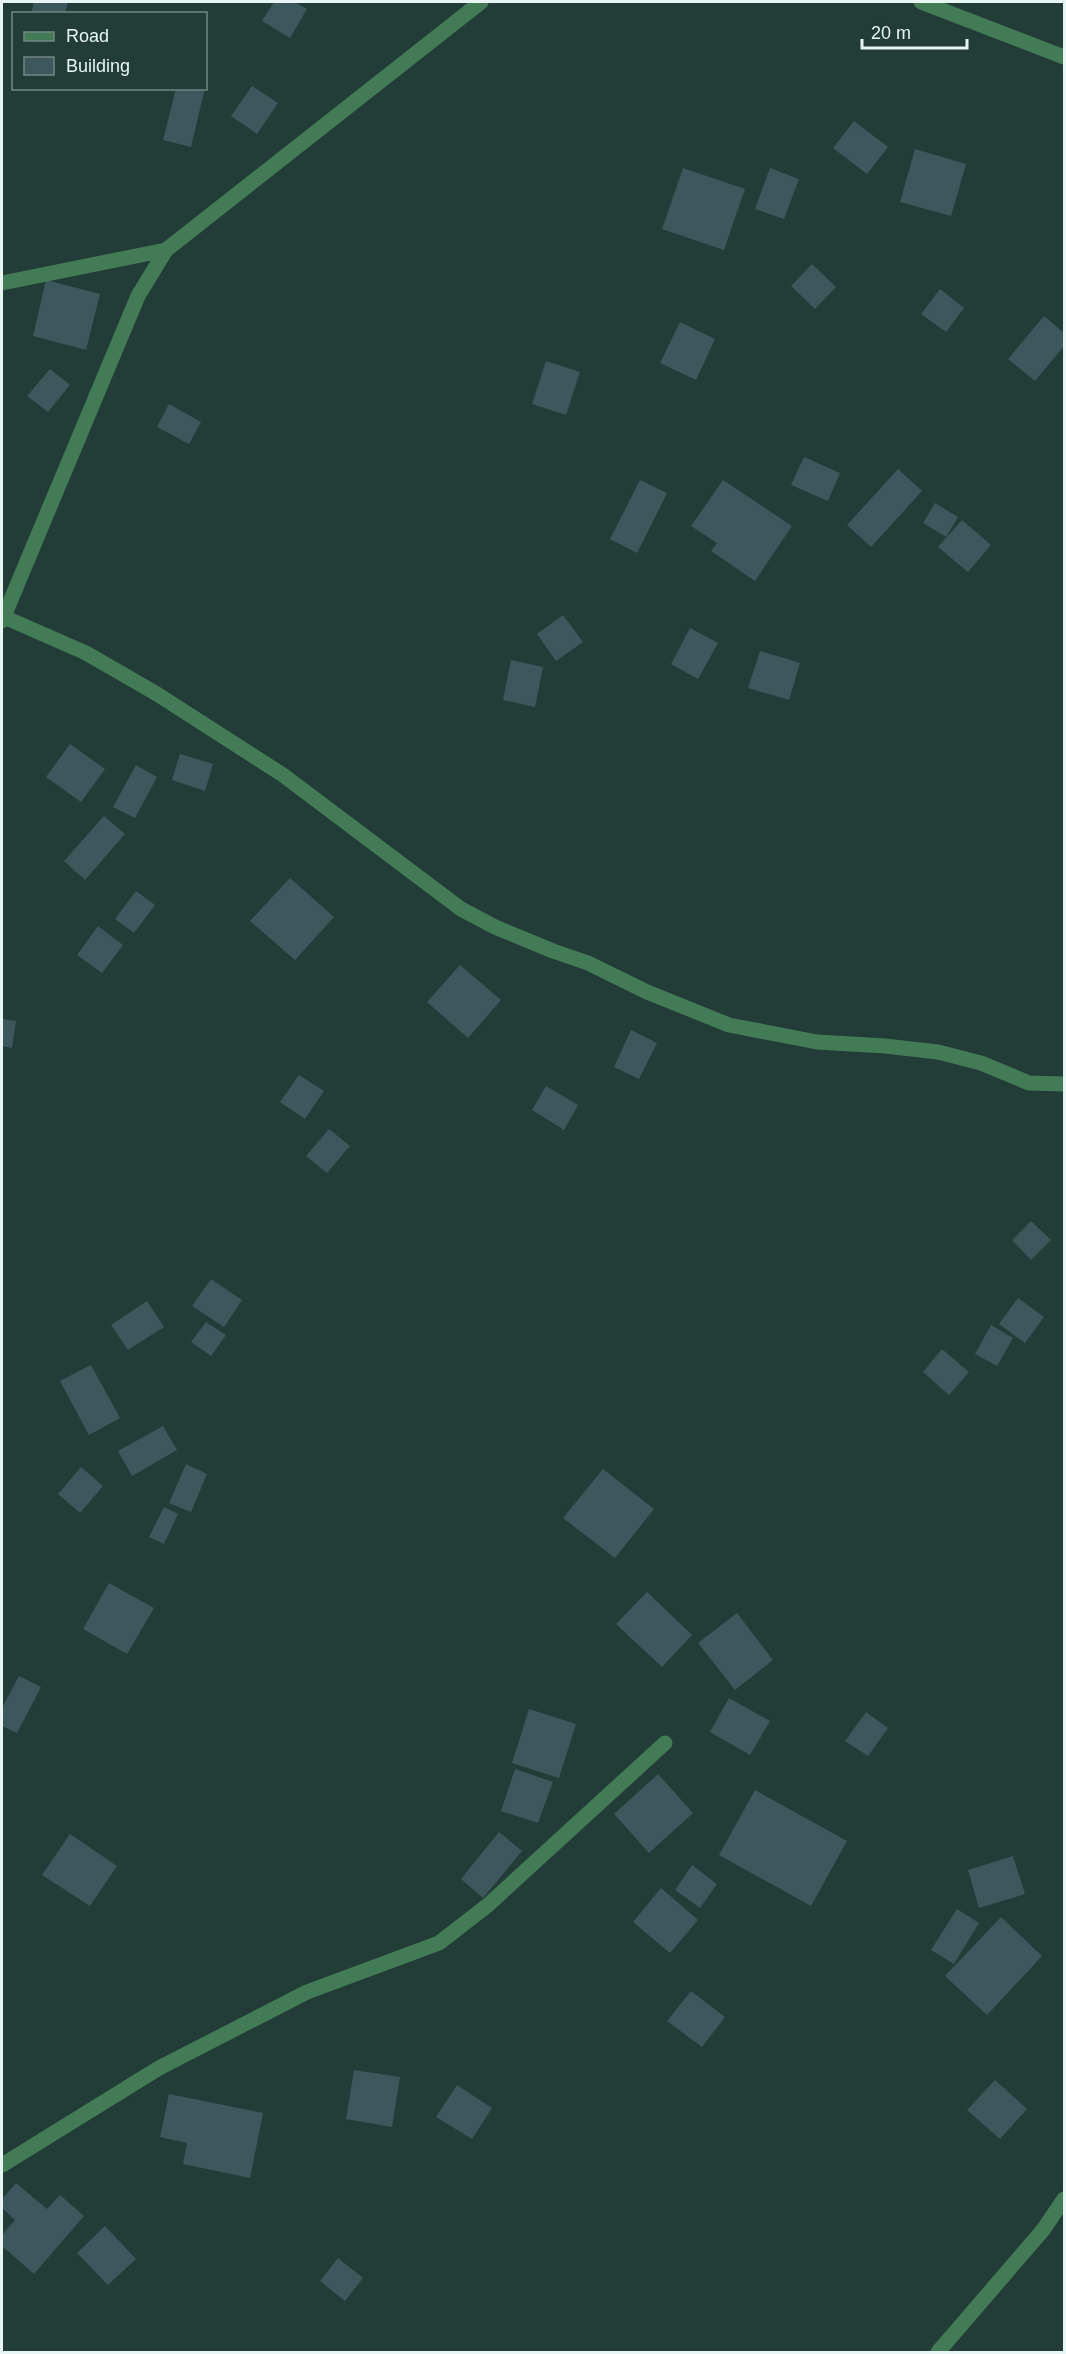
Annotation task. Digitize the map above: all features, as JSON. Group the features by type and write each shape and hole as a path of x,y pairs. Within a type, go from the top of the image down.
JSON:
{"street":[{"path":"481,2 166,250 138,296 3,619 86,653 157,694 283,774 453,903 495,927 552,951 588,963 647,992 729,1025 817,1042 938,1052 981,1063 1029,1083 1065,1084"},
{"path":"921,2 1065,57"},
{"path":"2,283 166,250"},
{"path":"2,2165 159,2068 297,1998 439,1943 488,1905 665,1743"},
{"path":"938,2352 1043,2230 1065,2199"}],"building":[{"path":"34,2 68,2 66,12 32,12"},
{"path":"274,2 294,2 307,9 290,38 262,21"},
{"path":"252,86 278,103 257,134 231,116"},
{"path":"176,90 205,90 191,147 163,140"},
{"path":"854,121 888,147 867,174 833,148"},
{"path":"915,149 966,164 951,216 900,202"},
{"path":"683,168 745,189 724,250 662,229"},
{"path":"770,168 799,179 784,219 755,209"},
{"path":"812,264 836,287 815,309 791,286"},
{"path":"46,280 100,294 86,350 33,336"},
{"path":"940,289 964,308 946,332 921,314"},
{"path":"1044,316 1064,333 1064,346 1035,381 1008,359"},
{"path":"680,322 715,339 696,380 660,363"},
{"path":"546,361 580,372 566,415 532,404"},
{"path":"50,369 70,385 48,412 27,396"},
{"path":"169,404 201,422 189,444 157,427"},
{"path":"804,457 840,473 828,501 791,485"},
{"path":"898,469 922,491 871,547 847,525"},
{"path":"640,480 667,493 637,553 610,539"},
{"path":"723,480 792,526 755,581 711,551 717,543 691,526"},
{"path":"935,503 958,517 946,537 923,523"},
{"path":"962,520 991,545 968,572 938,547"},
{"path":"563,615 583,642 556,661 537,634"},
{"path":"690,628 718,643 698,679 671,664"},
{"path":"760,651 800,663 789,700 748,688"},
{"path":"511,660 543,667 535,707 503,700"},
{"path":"70,744 105,769 81,802 46,777"},
{"path":"180,754 213,764 205,791 172,780"},
{"path":"136,765 157,777 135,818 113,807"},
{"path":"104,816 125,834 85,880 64,861"},
{"path":"290,878 334,917 295,960 250,921"},
{"path":"136,891 155,905 134,933 115,919"},
{"path":"98,926 123,945 102,973 77,955"},
{"path":"460,965 501,1000 468,1038 427,1002"},
{"path":"2,1019 16,1021 12,1048 2,1046"},
{"path":"631,1030 657,1043 639,1079 614,1067"},
{"path":"299,1075 324,1091 305,1119 280,1102"},
{"path":"546,1086 578,1105 564,1130 532,1110"},
{"path":"329,1129 350,1146 327,1173 306,1156"},
{"path":"1031,1221 1051,1240 1031,1260 1012,1240"},
{"path":"211,1279 242,1300 224,1327 192,1306"},
{"path":"1018,1298 1044,1317 1025,1343 999,1324"},
{"path":"147,1301 164,1327 128,1350 111,1325"},
{"path":"206,1322 226,1335 211,1356 191,1342"},
{"path":"991,1325 1013,1338 997,1366 975,1354"},
{"path":"942,1349 969,1372 949,1395 923,1372"},
{"path":"91,1365 120,1418 89,1435 60,1381"},
{"path":"163,1426 177,1450 132,1476 118,1451"},
{"path":"186,1464 207,1474 191,1512 169,1503"},
{"path":"81,1467 103,1486 80,1513 58,1494"},
{"path":"603,1469 654,1509 615,1558 563,1518"},
{"path":"164,1507 178,1514 164,1544 149,1537"},
{"path":"109,1583 154,1608 127,1654 83,1629"},
{"path":"647,1592 692,1635 662,1667 616,1624"},
{"path":"737,1613 773,1660 735,1690 698,1643"},
{"path":"19,1676 41,1687 17,1733 2,1726 2,1708"},
{"path":"729,1698 770,1721 750,1755 710,1732"},
{"path":"529,1709 576,1724 559,1778 512,1763"},
{"path":"866,1712 888,1728 868,1756 845,1741"},
{"path":"515,1769 553,1782 538,1823 501,1811"},
{"path":"658,1774 693,1813 649,1853 614,1814"},
{"path":"755,1790 847,1841 811,1906 719,1855"},
{"path":"499,1832 522,1851 483,1898 461,1879"},
{"path":"70,1834 117,1866 90,1906 42,1875"},
{"path":"1013,1856 1025,1894 979,1908 968,1870"},
{"path":"692,1865 717,1884 700,1908 675,1890"},
{"path":"661,1888 698,1920 670,1953 633,1922"},
{"path":"957,1909 979,1923 954,1964 931,1950"},
{"path":"1001,1917 1042,1956 987,2015 945,1976"},
{"path":"691,1991 725,2017 702,2047 667,2021"},
{"path":"354,2070 400,2077 392,2127 346,2119"},
{"path":"995,2080 1027,2109 1000,2139 967,2110"},
{"path":"457,2085 492,2108 472,2139 436,2117"},
{"path":"169,2094 263,2113 250,2178 183,2164 187,2143 160,2137"},
{"path":"16,2183 47,2209 60,2195 84,2216 34,2274 2,2246 2,2235 15,2220 2,2208 2,2199"},
{"path":"105,2226 136,2259 108,2285 77,2253"},
{"path":"338,2258 363,2278 345,2301 320,2281"}]}
